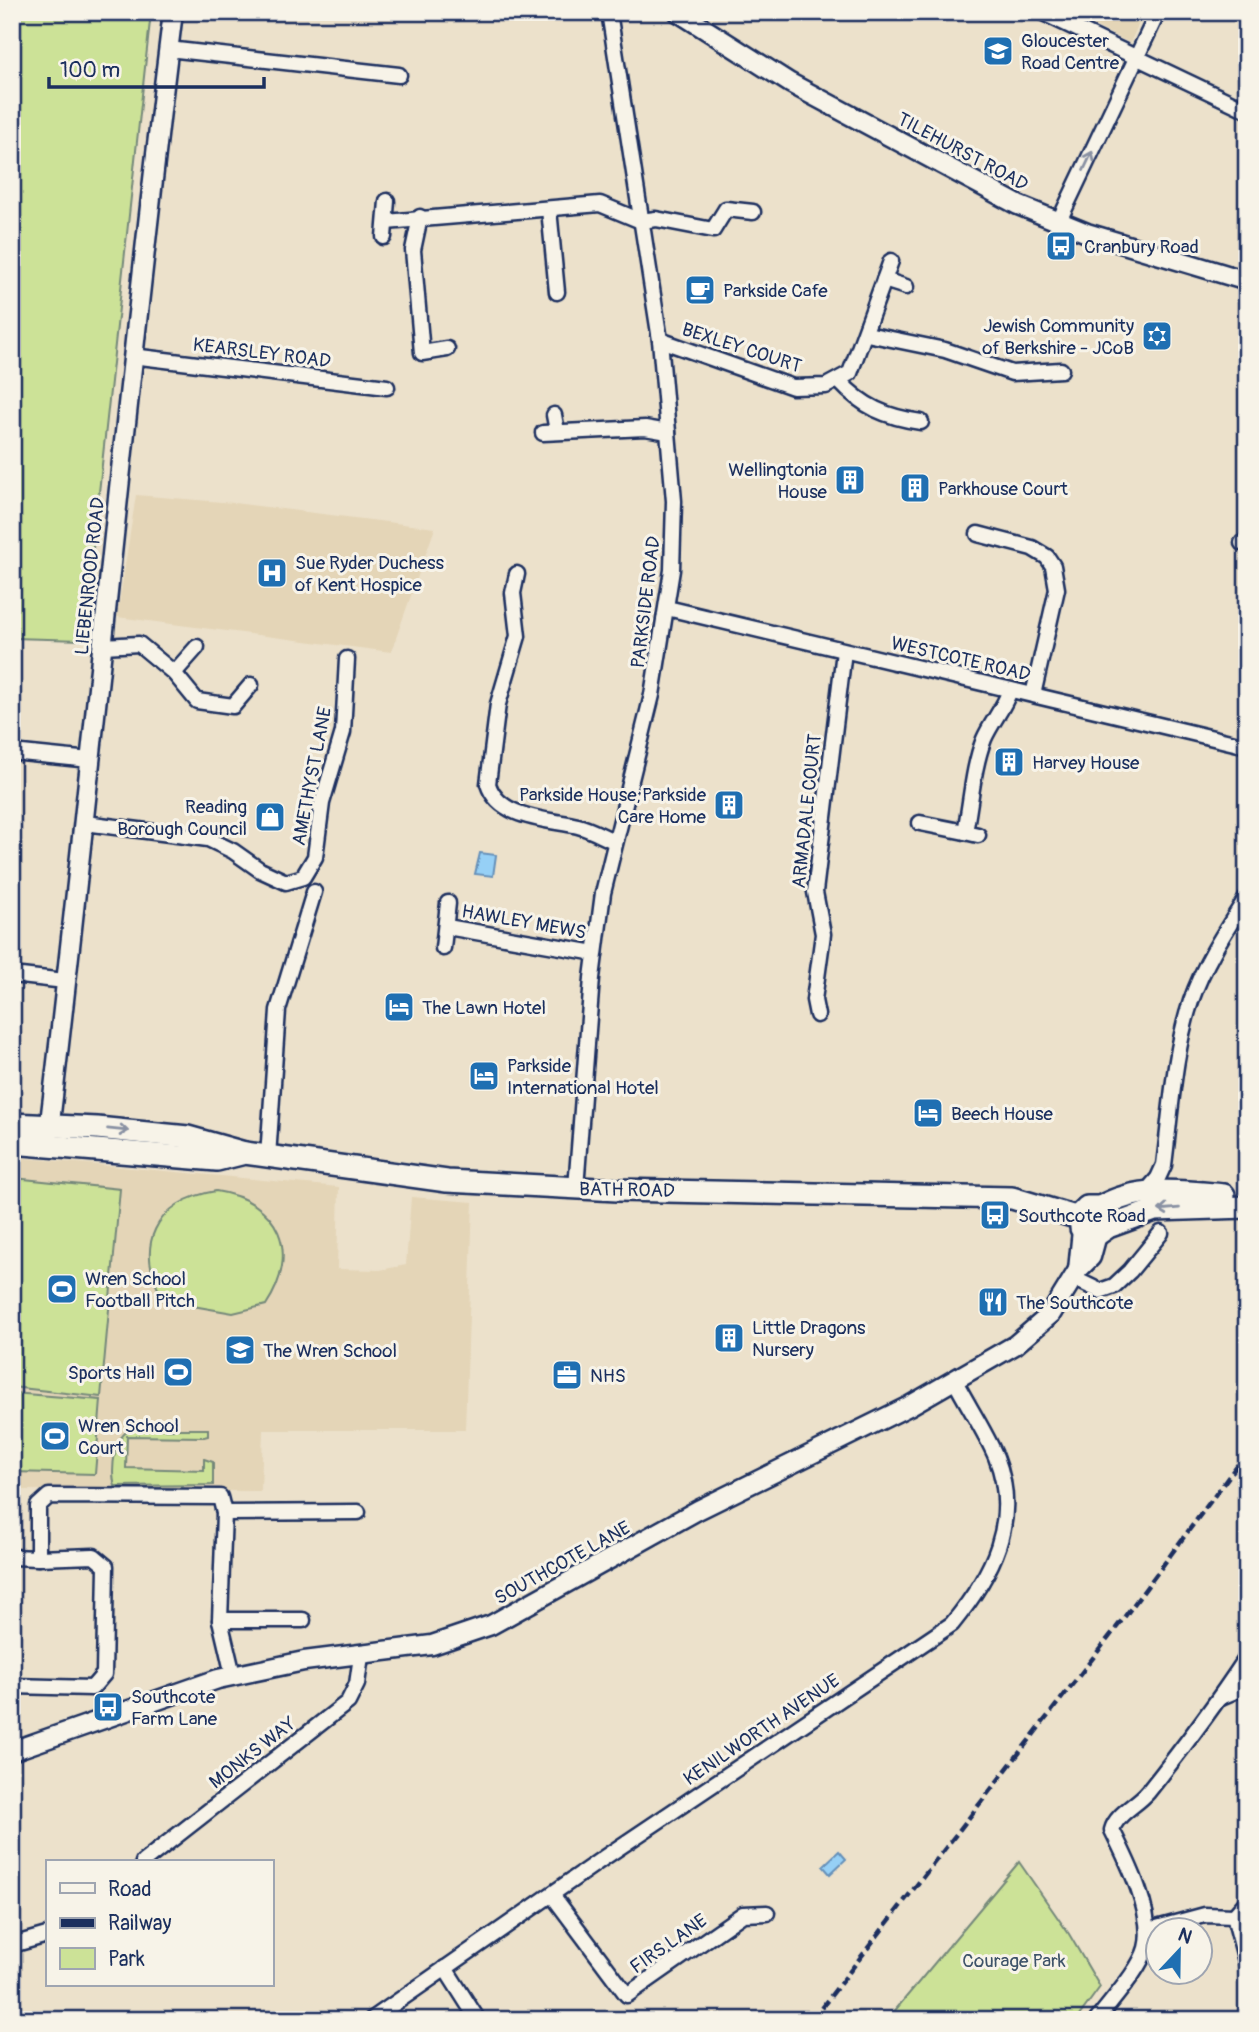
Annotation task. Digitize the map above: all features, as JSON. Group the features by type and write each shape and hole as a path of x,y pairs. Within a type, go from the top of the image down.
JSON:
{"main road":[{"name":"BATH ROAD","path":"12,1124 49,1135 217,1160 245,1153 447,1181 576,1188 1012,1198 1092,1221"},
{"name":"BATH ROAD","path":"12,1143 49,1135"},
{"path":"1092,1221 1126,1196 1183,1191 1247,1199"},
{"path":"1092,1221 1155,1210 1247,1207"}],"street":[{"name":"LIEBENROOD ROAD","path":"49,1135 85,823 132,356 173,12"},
{"path":"1041,12 1243,108 1247,91"},
{"path":"1058,223 1158,12"},
{"name":"TILEHURST ROAD","path":"677,13 790,83 1001,196 1058,223 1247,281"},
{"name":"PARKSIDE ROAD","path":"576,1188 595,953 614,841 652,695 672,570 674,501 660,341 610,14"},
{"path":"168,49 399,75"},
{"path":"384,237 387,201"},
{"path":"386,222 420,217 600,204 641,221 656,219 713,230 726,209 753,212"},
{"path":"549,209 557,292"},
{"path":"420,217 413,250 422,353 447,349"},
{"path":"891,261 867,334 850,373 839,381 869,407 921,422"},
{"path":"884,280 906,287"},
{"path":"867,334 945,350 1012,373 1061,370"},
{"name":"BEXLEY COURT","path":"660,341 793,387 811,389 839,381"},
{"name":"KEARSLEY ROAD","path":"132,356 387,387"},
{"path":"554,415 550,432 645,428 668,432"},
{"path":"988,532 1041,552 1054,566 1058,579 1032,695"},
{"path":"517,574 513,593 518,636 498,704 488,784 491,794 510,810 581,827 614,841"},
{"name":"WESTCOTE ROAD","path":"667,608 1247,746"},
{"path":"103,646 139,644 174,673 197,701 233,706 251,685"},
{"path":"174,673 197,647"},
{"name":"ARMADALE COURT","path":"817,1015 814,1000 823,934 815,892 844,651"},
{"name":"AMETHYST LANE","path":"85,823 208,839 286,882 303,877 315,857 322,803 343,732 347,659"},
{"path":"920,823 971,833 984,739 1006,703 1010,690"},
{"path":"12,752 90,760"},
{"path":"268,1157 283,967 314,892"},
{"path":"1144,1194 1158,1178 1164,1165 1183,1030 1191,1001 1211,957 1247,897"},
{"name":"HAWLEY MEWS","path":"443,948 448,903"},
{"name":"HAWLEY MEWS","path":"447,927 595,953"},
{"path":"12,975 65,981"},
{"path":"1164,1165 1175,1186 1183,1191"},
{"name":"SOUTHCOTE LANE","path":"12,1751 233,1675 304,1661 361,1656 432,1645 491,1625 698,1510 955,1381 1037,1329 1075,1274 1091,1257 1092,1221"},
{"path":"1075,1274 1100,1291 1114,1286 1161,1233"},
{"name":"KENILWORTH AVENUE","path":"371,2020 553,1896 605,1857 952,1624 980,1590 996,1555 1006,1518 1004,1493 995,1455 955,1381"},
{"path":"38,1558 38,1506 49,1496 220,1497 223,1513 220,1620 233,1675"},
{"path":"223,1513 358,1512"},
{"path":"12,1557 94,1556 106,1566 104,1674 92,1688 12,1686"},
{"path":"220,1620 303,1620"},
{"name":"MONKS WAY","path":"146,1860 348,1702 357,1684 361,1656"},
{"path":"1145,1916 1129,1865 1112,1830 1114,1822 1140,1802 1247,1657"},
{"path":"1220,1697 1247,1686"},
{"name":"FIRS LANE","path":"553,1896 627,1995 743,1914 767,1913"},
{"path":"1234,1916 1247,1901"},
{"path":"1201,1916 1234,1916"},
{"path":"1234,1916 1247,1965"},
{"path":"12,1945 46,1935"},
{"path":"1097,2020 1144,1954"},
{"path":"444,1968 478,2020"}],"shaded area":[{"path":"1066,12 1144,12 1130,43"},
{"name":"Sue Ryder Duchess of Kent Hospice","path":"136,495 234,503 435,528 391,652 117,617"},
{"name":"The Wren School","path":"12,1157 339,1187 337,1269 380,1270 406,1265 411,1197 473,1202 465,1430 263,1430 261,1491 12,1490"}],"green space":[{"path":"12,12 151,12 83,640 12,638"},
{"name":"Wren School Football Pitch","path":"14,1178 120,1189 101,1397 12,1387"},
{"path":"216,1191 238,1197 256,1206 269,1217 278,1232 282,1248 282,1266 277,1285 266,1305 233,1313 164,1301 155,1281 150,1262 150,1245 164,1216 177,1205 195,1196"},
{"name":"Wren School Court","path":"12,1393 101,1400 95,1474 12,1472"},
{"path":"133,1429 208,1429 208,1436 204,1437 127,1436 126,1468 204,1470 204,1459 213,1462 213,1485 115,1486 115,1453 121,1437"},
{"name":"Courage Park","path":"1019,1862 1069,1934 1100,1987 1076,2020 887,2020"}],"water":[{"path":"480,853 496,855 493,876 475,874"},
{"path":"839,1851 846,1859 830,1874 823,1866"}],"railway":[{"path":"812,2020 1120,1623 1247,1452"}],"place":[{"name":"Gloucester Road Centre","path":"998,51"},
{"name":"Cranbury Road","path":"1061,246"},
{"name":"Parkside Cafe","path":"700,290"},
{"name":"Jewish Community of Berkshire - JCoB","path":"1157,336"},
{"name":"Wellingtonia House","path":"850,480"},
{"name":"Parkhouse Court","path":"915,488"},
{"name":"Sue Ryder Duchess of Kent Hospice","path":"272,573"},
{"name":"Harvey House","path":"1009,762"},
{"name":"Parkside House;Parkside Care Home","path":"729,805"},
{"name":"Reading Borough Council","path":"270,817"},
{"name":"The Lawn Hotel","path":"399,1007"},
{"name":"Parkside International Hotel","path":"484,1076"},
{"name":"Beech House","path":"928,1113"},
{"name":"Southcote Road","path":"995,1215"},
{"name":"Wren School Football Pitch","path":"62,1289"},
{"name":"The Southcote","path":"993,1302"},
{"name":"Little Dragons Nursery","path":"729,1338"},
{"name":"The Wren School","path":"240,1350"},
{"name":"Sports Hall","path":"178,1372"},
{"name":"NHS","path":"567,1375"},
{"name":"Wren School Court","path":"55,1436"},
{"name":"Southcote Farm Lane","path":"108,1707"}]}
